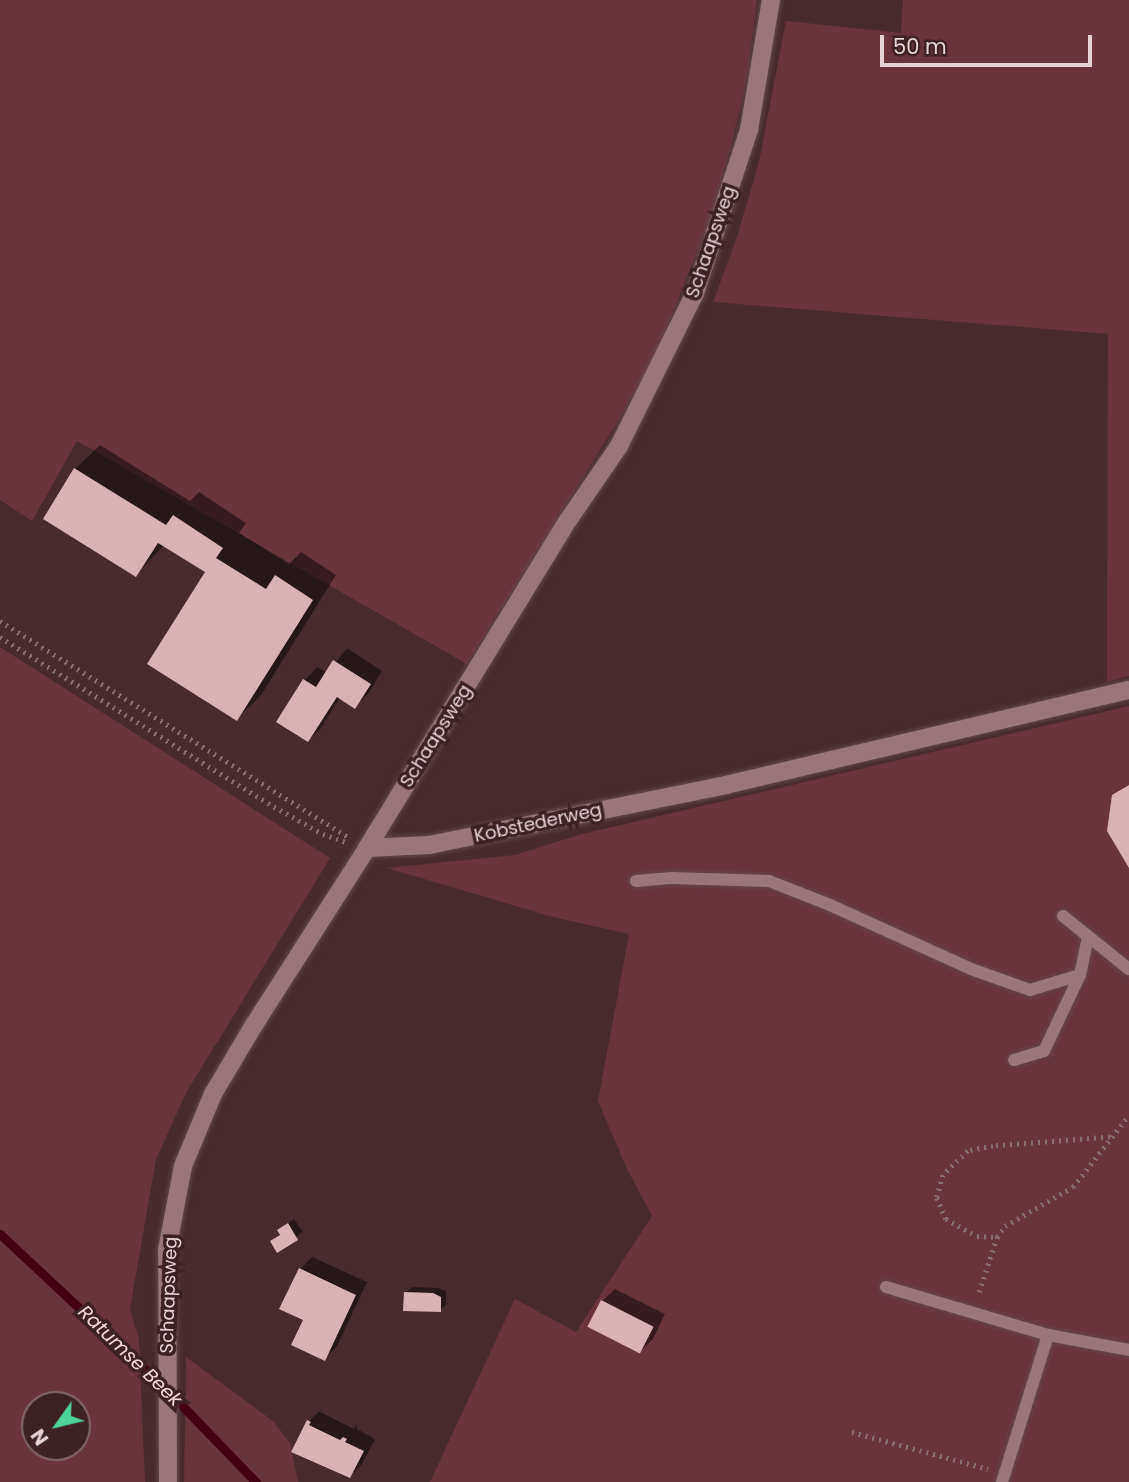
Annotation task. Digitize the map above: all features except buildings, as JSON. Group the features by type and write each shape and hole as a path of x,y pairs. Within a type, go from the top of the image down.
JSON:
{"street":[{"name":"Schaapsweg","path":"168,1482 167,1251 183,1166 213,1094 569,519 619,446 695,293 749,130 771,0"},
{"name":"Kobstederweg","path":"367,849 429,845 726,785 1129,690"}],"lane":[{"path":"636,881 672,878 769,881 830,905 971,969 1030,989 1080,975"},
{"path":"1063,916 1129,969"},
{"path":"1014,1060 1044,1051 1080,975 1088,937"},
{"path":"886,1287 1048,1335 1129,1350"},
{"path":"1004,1478 1048,1335"}],"path":[{"path":"0,621 367,849"},
{"path":"0,637 268,803 323,834 367,849"},
{"path":"979,1292 997,1237 1005,1226 1073,1187 1087,1173 1110,1137 1129,1115"},
{"path":"997,1237 977,1236 946,1219 937,1198 943,1175 968,1151 993,1146 1110,1137"},
{"path":"852,1432 1004,1478"}],"shaded area":[{"path":"0,0 757,0 747,78 712,214 660,345 623,413 467,664 77,441 32,521 0,500"},
{"path":"903,0 1129,0 1129,676 1107,682 1108,334 713,302 737,237 759,162 786,21 901,33"},
{"path":"0,647 330,858 186,1093 156,1159 130,1309 139,1339 145,1482 0,1482"},
{"path":"1129,706 1129,1482 430,1482 515,1299 576,1332 652,1216 627,1169 598,1101 629,934 553,917 387,868 515,855 582,834"},
{"path":"186,1357 273,1421 290,1443 298,1482 184,1482"}],"waterway":[{"name":"Ratumse Beek","path":"0,1234 168,1391 256,1482"}]}
